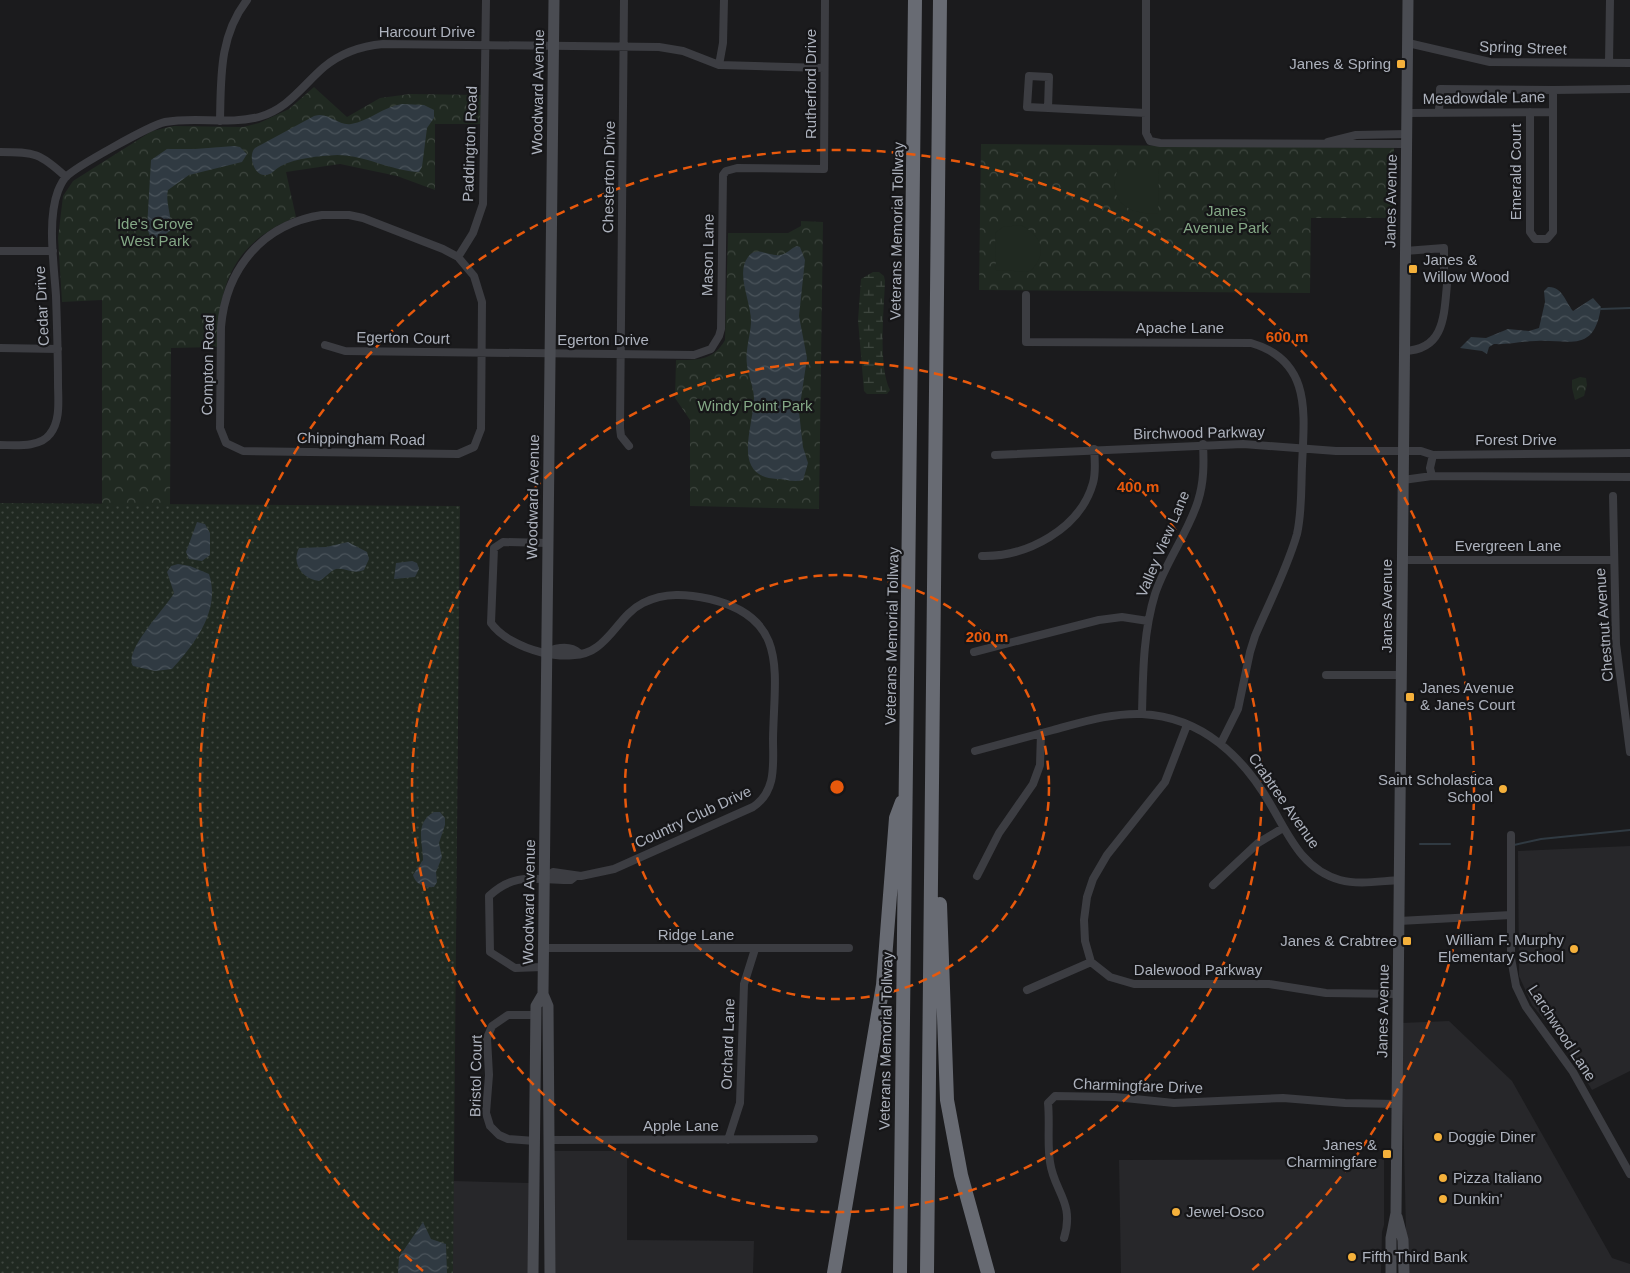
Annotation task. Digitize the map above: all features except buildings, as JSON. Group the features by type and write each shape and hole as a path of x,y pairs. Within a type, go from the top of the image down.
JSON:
{"highway":[{"name":"Veterans Memorial Tollway","path":"900,1273 915,0"},
{"path":"926,1273 933,819 940,0"},
{"path":"834,1273 883,985 896,818 907,784"},
{"path":"933,819 940,868 947,1100 962,1175 988,1273"}],"main road":[{"name":"Woodward Avenue","path":"550,1273 548,1006 543,994 543,948 554,0"},
{"name":"Janes Avenue","path":"1391,1273 1391,1238 1396,1213 1400,921 1408,0"},
{"name":"Woodward Avenue","path":"533,1273 536,1006 543,994"},
{"name":"Janes Avenue","path":"1396,1213 1403,1240 1404,1273"}],"street":[{"path":"220,121 223,55 231,29 248,0"},
{"name":"Paddington Road","path":"458,257 473,233 483,204 486,0"},
{"name":"Chesterton Drive","path":"624,0 620,428 621,436 629,446"},
{"path":"719,65 723,43 724,0"},
{"name":"Rutherford Drive","path":"726,171 737,168 824,169 825,0"},
{"path":"1146,0 1146,133 1150,140 1154,142 1324,144 1407,139"},
{"path":"1609,63 1610,0"},
{"name":"Spring Street","path":"1408,43 1490,62 1630,64"},
{"name":"Harcourt Drive","path":"66,177 151,127 178,121 247,120 277,109 295,97 324,68 341,56 364,47 383,44 672,48 719,65 824,68"},
{"path":"1048,108 1048,78 1029,76 1027,107 1048,108 1146,112"},
{"path":"1439,112 1440,89 1552,90"},
{"name":"Meadowdale Lane","path":"1407,113 1553,112 1552,90 1630,89"},
{"name":"Emerald Court","path":"1530,112 1530,232 1535,239 1547,239 1553,232 1553,112"},
{"path":"0,152 36,154 46,159 66,177"},
{"name":"Mason Lane","path":"718,339 721,329 722,181 726,171"},
{"name":"Cedar Drive","path":"0,445 26,445 42,441 50,435 56,423 58,411 58,349 53,251 55,201 66,177"},
{"name":"Compton Road","path":"226,443 220,428 222,310 226,295 237,270 246,257 264,239 283,227 303,219 322,215 349,215 371,221 458,257"},
{"path":"1405,251 1444,248 1444,276"},
{"path":"0,251 53,251"},
{"path":"458,257 474,276 480,289 482,302 482,352"},
{"path":"1404,351 1424,349 1433,340 1444,314 1447,284"},
{"name":"Apache Lane","path":"1026,295 1026,342 1243,342 1266,348 1289,366 1299,386 1304,411 1302,449"},
{"name":"Egerton Drive","path":"482,352 699,354 712,350 718,339"},
{"name":"Egerton Court","path":"325,345 345,351 482,352"},
{"path":"0,348 58,349"},
{"name":"Chippingham Road","path":"226,443 243,451 458,454 474,447 480,435 482,352"},
{"name":"Birchwood Parkway","path":"994,455 1203,444 1242,444 1302,449 1403,451"},
{"name":"Valley View Lane","path":"1142,714 1144,658 1148,621 1163,573 1198,502 1203,481 1203,444"},
{"path":"982,556 1007,555 1025,550 1069,522 1082,505 1093,483 1094,449"},
{"path":"1221,743 1238,710 1250,652 1297,534 1300,515 1302,449"},
{"name":"Forest Drive","path":"1403,451 1421,451 1433,455 1630,453"},
{"path":"1432,476 1430,468 1433,455"},
{"path":"1403,480 1418,480 1432,476 1630,477"},
{"name":"Chestnut Avenue","path":"1613,496 1616,644 1630,752"},
{"path":"546,652 524,646 495,628 491,623 494,548 503,542 548,543"},
{"name":"Evergreen Lane","path":"1402,560 1613,560"},
{"name":"Country Club Drive","path":"543,967 515,968 490,952 488,938 489,896 497,888 524,877 544,878 553,881 571,880 576,876 614,869 753,808 768,793 773,777 773,653 761,626 747,612 729,604 695,596 678,594 659,597 631,610 596,648 579,653 575,650 556,648 546,652"},
{"path":"974,652 1099,620 1122,617 1148,621"},
{"path":"1326,675 1402,675"},
{"name":"Crabtree Avenue","path":"975,751 1115,714 1142,714 1165,718 1186,725 1221,743 1252,775 1283,828 1304,858 1329,876 1364,883 1400,880"},
{"path":"1027,990 1091,962 1084,941 1084,920 1087,897 1093,879 1107,855 1165,782 1186,725"},
{"path":"977,876 995,839 1034,784 1040,765 1041,733"},
{"path":"1213,885 1258,843 1283,828"},
{"name":"Larchwood Lane","path":"1511,835 1512,967 1520,998 1573,1072 1629,1170"},
{"path":"1400,921 1511,915"},
{"name":"Ridge Lane","path":"543,948 849,948"},
{"name":"Orchard Lane","path":"728,1140 740,1103 744,984 755,949"},
{"name":"Dalewood Parkway","path":"1091,962 1110,977 1134,984 1269,984 1326,993 1398,994"},
{"name":"Bristol Court","path":"535,1141 508,1139 499,1135 490,1126 486,1113 489,1074 488,1032 496,1021 508,1015 536,1015"},
{"name":"Charmingfare Drive","path":"1064,1238 1067,1228 1066,1206 1051,1168 1049,1154 1048,1103 1055,1096 1115,1097 1174,1103 1283,1098 1345,1103 1397,1104"},
{"name":"Apple Lane","path":"549,1140 814,1139"}],"shaded area":[{"name":"William F. Murphy Elementary School","path":"1630,846 1630,1071 1592,1090 1565,1045 1532,1005 1519,976 1518,851"},
{"path":"1449,1021 1512,1081 1612,1258 1630,1264 1630,1273 1407,1273 1401,1023"},
{"path":"554,1151 627,1151 627,1240 754,1241 753,1273 554,1273"},
{"path":"1384,1159 1384,1225 1382,1232 1381,1273 1121,1273 1119,1160"},
{"path":"453,1181 530,1183 530,1273 453,1273"}],"green space":[{"name":"Ide's Grove West Park","path":"314,87 347,117 380,98 410,94 481,95 480,124 435,124 435,190 397,176 340,164 286,172 296,217 275,227 257,239 234,268 226,285 221,303 217,347 171,348 170,505 102,504 102,300 62,302 58,238 63,196 73,181 152,131 174,126 243,127 259,123 289,109"},
{"name":"Janes Avenue Park","path":"981,144 1394,148 1393,218 1311,218 1310,293 979,290"},
{"path":"1118,169 1159,169 1158,213 1137,212 1122,203 1117,197 1115,189"},
{"name":"Windy Point Park","path":"801,221 823,222 819,509 690,506 690,420 675,398 676,360 698,359 710,356 725,340 728,233 788,233 801,226"},
{"path":"1021,225 1038,240 1041,252 1036,265 1030,272 996,270 995,233 1003,227"},
{"path":"873,272 879,272 884,276 885,281 883,352 886,380 890,390 887,394 867,394 864,391 858,320 861,279"},
{"path":"1580,377 1586,378 1587,385 1584,396 1575,400 1572,380"},
{"path":"0,503 460,506 453,1273 0,1273"}],"water":[{"path":"402,104 424,105 434,110 434,118 427,128 422,167 419,172 337,155 301,159 281,166 266,175 260,174 254,168 252,155 255,148 314,116 324,115 341,123 351,124"},
{"path":"240,147 247,154 242,162 189,175 168,190 167,199 171,230 163,236 151,239 147,228 151,160 167,149"},
{"path":"797,246 800,247 805,260 799,316 807,358 799,412 803,447 808,463 803,480 796,481 763,476 754,470 749,460 748,449 754,399 747,365 751,315 743,272 744,264 748,257 755,252 780,255"},
{"path":"1548,287 1557,289 1573,311 1593,298 1601,307 1598,322 1593,332 1586,338 1578,341 1494,344 1489,347 1487,354 1482,351 1460,348 1471,337 1486,338 1508,329 1529,331 1539,328 1545,302 1544,291"},
{"path":"197,522 205,524 210,533 210,555 202,561 189,559 186,552"},
{"path":"348,542 367,552 369,559 364,570 356,572 336,569 319,581 313,580 300,570 296,560 299,548 326,547"},
{"path":"412,561 417,563 419,569 415,577 394,579 396,563"},
{"path":"178,564 190,566 209,574 212,587 212,601 204,626 189,649 172,669 155,671 133,666 132,659 139,641 174,593 167,572 171,566"},
{"path":"434,812 440,812 445,818 445,825 439,843 442,857 436,872 437,882 434,887 431,887 418,883 413,875 423,860 421,834 424,822"},
{"path":"423,1222 431,1239 446,1244 447,1273 398,1273 399,1257"}],"waterway":[{"path":"1601,309 1630,308"},
{"path":"1514,845 1541,839 1630,830"},
{"path":"1420,844 1450,844"}],"place":[{"name":"Janes & Spring","path":"1401,64"},
{"name":"Janes & Willow Wood","path":"1413,269"},
{"name":"Janes Avenue & Janes Court","path":"1410,697"},
{"name":"Saint Scholastica School","path":"1503,789"},
{"name":"Janes & Crabtree","path":"1407,941"},
{"name":"William F. Murphy Elementary School","path":"1574,949"},
{"name":"Doggie Diner","path":"1438,1137"},
{"name":"Janes & Charmingfare","path":"1387,1154"},
{"name":"Pizza Italiano","path":"1443,1178"},
{"name":"Dunkin'","path":"1443,1199"},
{"name":"Jewel-Osco","path":"1176,1212"},
{"name":"Fifth Third Bank","path":"1352,1257"}]}
